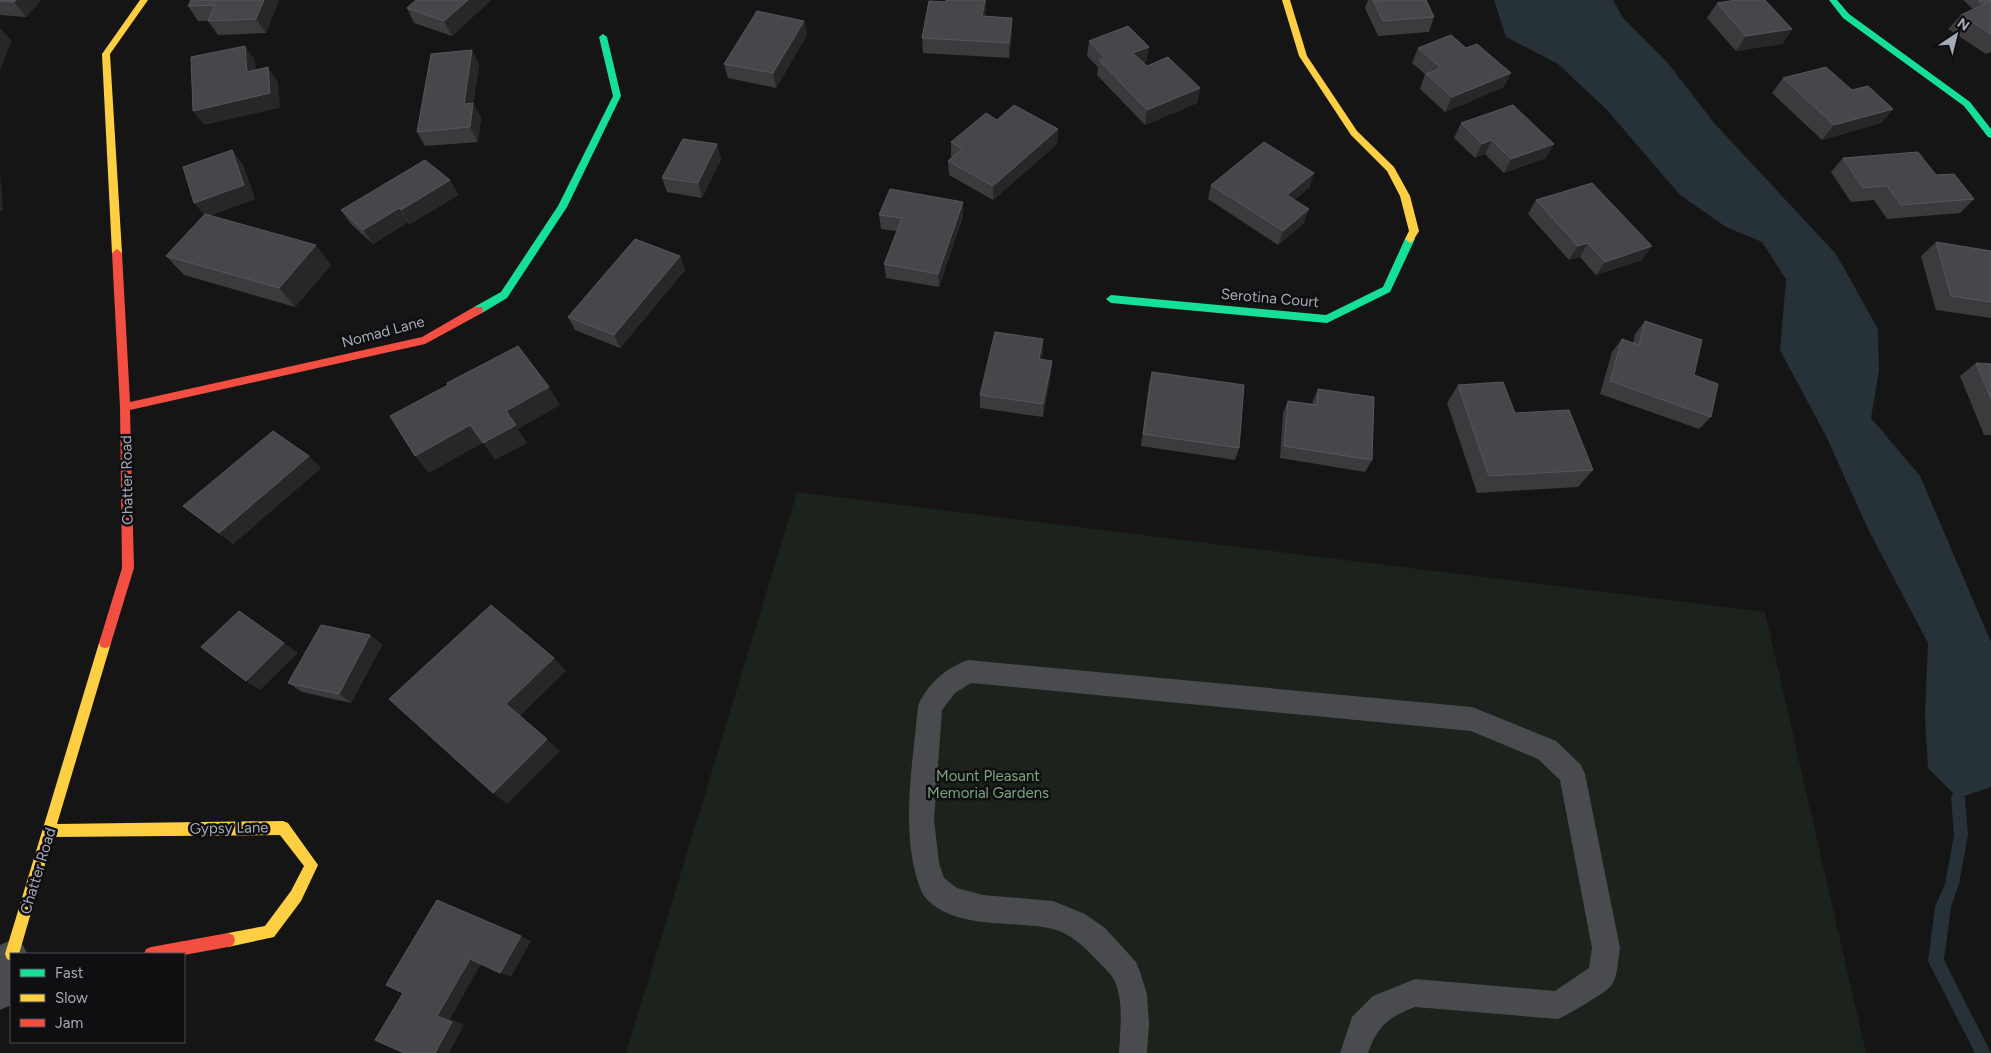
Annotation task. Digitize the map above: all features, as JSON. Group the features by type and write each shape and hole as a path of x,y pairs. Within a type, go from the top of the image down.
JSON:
{"street":[{"name":"Chatter Road","path":"13,953 128,568 125,407 106,54 144,0"},
{"name":"Serotina Court","path":"1111,299 1327,318 1388,289 1414,231 1405,196 1391,169 1354,132 1303,56 1286,0"},
{"path":"1833,0 1846,16 1967,104 1991,134"},
{"name":"Nomad Lane","path":"125,407 425,340 504,294 562,207 617,96 603,37"},
{"name":"Gypsy Lane","path":"50,831 283,828 310,865 296,896 269,932 156,953"},
{"name":"Chatter Road","path":"6,975 10,962"}],"lane":[{"path":"1133,1053 1135,1024 1133,994 1126,972 1095,938 1075,924 1053,915 983,908 950,900 932,886 926,863 921,820 930,706 946,685 968,672 1472,719 1547,750 1572,774 1606,948 1601,976 1558,1005 1415,993 1383,1006 1362,1027 1354,1053"}],"green space":[{"name":"Mount Pleasant Memorial Gardens","path":"797,492 1765,612 1866,1053 626,1053"}],"shaded area":[{"path":"1494,0 1613,0 1623,18 1667,62 1715,124 1836,254 1878,329 1879,371 1871,418 1920,476 1991,642 1991,787 1958,798 1928,768 1925,717 1928,643 1868,529 1827,438 1780,350 1786,279 1762,242 1726,227 1680,195 1607,110 1558,64 1506,37"}],"building":[{"path":"0,0 16,0 14,2"},
{"path":"191,0 264,0 256,19 208,21 215,5 188,6"},
{"path":"416,0 468,0 444,21 407,8"},
{"path":"946,0 985,0 982,16 1012,18 1009,43 922,38 929,1 946,2"},
{"path":"1373,0 1426,0 1434,17 1383,21"},
{"path":"1737,0 1765,0 1792,29 1746,36 1717,3"},
{"path":"1978,0 1991,0 1991,1 1983,5"},
{"path":"1991,1 1991,34 1961,15"},
{"path":"757,11 804,21 773,73 724,64"},
{"path":"1128,26 1149,47 1133,53 1147,66 1168,57 1200,88 1147,110 1099,60 1105,58 1089,41"},
{"path":"1451,35 1466,48 1477,44 1511,73 1452,97 1426,74 1441,68 1418,48"},
{"path":"245,46 247,72 268,67 270,93 193,111 191,57"},
{"path":"472,50 464,104 473,103 470,127 417,132 431,54"},
{"path":"1826,67 1852,90 1868,86 1893,109 1834,125 1783,78"},
{"path":"1014,105 1058,129 993,186 948,161 962,149 951,142 986,113 997,120"},
{"path":"1513,105 1554,144 1511,159 1492,140 1482,144 1461,123"},
{"path":"683,139 717,144 698,183 662,178"},
{"path":"1264,142 1314,173 1287,195 1309,209 1283,231 1211,185"},
{"path":"232,150 244,185 194,203 183,167"},
{"path":"1918,152 1936,175 1954,174 1974,199 1901,205 1887,186 1863,188 1843,158"},
{"path":"425,160 450,180 401,210 399,208 363,230 341,210"},
{"path":"1592,183 1652,246 1605,262 1588,243 1578,246 1536,200"},
{"path":"890,189 963,202 938,274 884,264 902,218 879,215"},
{"path":"205,214 316,245 279,288 166,256"},
{"path":"635,239 680,256 614,335 568,317"},
{"path":"1936,242 1991,251 1991,302 1951,296"},
{"path":"1645,321 1702,340 1694,375 1718,384 1711,417 1610,381 1622,339 1639,345"},
{"path":"995,332 1043,339 1039,359 1052,361 1043,404 980,395"},
{"path":"518,346 549,387 506,411 516,425 483,443 470,425 415,456 390,416 448,385 447,383"},
{"path":"1976,363 1991,364 1991,399"},
{"path":"1152,372 1244,385 1239,448 1143,434"},
{"path":"1503,382 1515,413 1569,410 1593,470 1489,476 1458,385"},
{"path":"1318,389 1374,397 1372,460 1284,446 1288,401 1317,405"},
{"path":"273,431 309,456 219,533 183,506"},
{"path":"491,605 554,658 506,704 547,739 493,793 389,699"},
{"path":"239,611 284,643 246,681 201,647"},
{"path":"321,625 370,635 339,694 288,683"},
{"path":"437,900 521,936 500,973 470,959 437,1016 452,1022 435,1053 404,1053 375,1040 403,993 386,985"}],"waterway":[{"path":"1958,798 1961,835 1952,884 1943,907 1936,961 1984,1053"}],"traffic: fast":[{"path":"1833,0 1846,16 1967,104 1991,135"},
{"path":"478,310 504,295 562,207 617,96 603,37"},
{"path":"1111,299 1327,319 1387,289 1410,239"}],"traffic: slow":[{"path":"117,253 106,54 144,0"},
{"path":"1286,0 1303,56 1354,133 1391,169 1405,196 1414,231 1410,239"},
{"path":"12,953 105,643"},
{"path":"50,831 283,828 311,865 296,896 269,932 228,940"}],"traffic: jam":[{"path":"105,643 128,568 125,407 117,253"},
{"path":"125,407 425,340 478,310"},
{"path":"156,953 228,940"}]}
